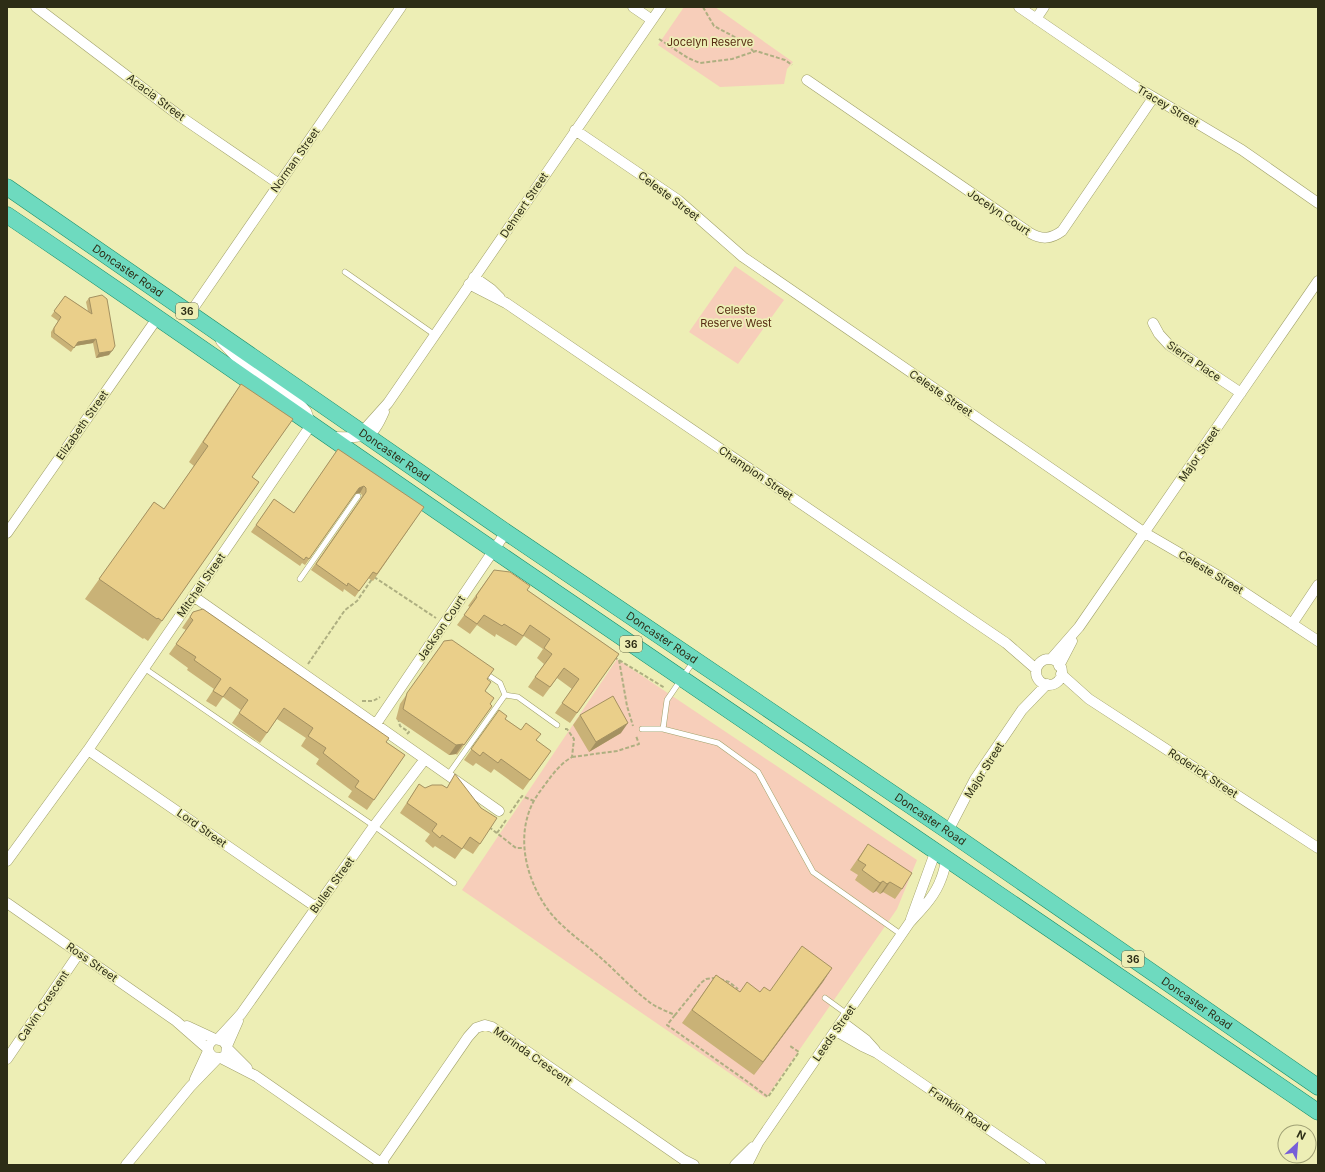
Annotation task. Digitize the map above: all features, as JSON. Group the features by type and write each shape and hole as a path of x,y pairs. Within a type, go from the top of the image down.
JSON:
{"main road":[{"name":"Doncaster Road","path":"7,187 506,532 948,831 1318,1087"},
{"path":"7,204 31,220 64,253"},
{"name":"Doncaster Road","path":"7,215 158,317 494,551 1318,1112"},
{"path":"941,854 948,831"}],"street":[{"name":"Acacia Street","path":"36,7 181,117 279,184"},
{"name":"Norman Street","path":"190,313 402,7"},
{"path":"633,7 652,20"},
{"name":"Dehnert Street","path":"364,433 374,430 388,403 661,7"},
{"name":"Tracey Street","path":"1019,7 1153,98 1242,150 1318,203"},
{"path":"1036,19 1044,7"},
{"name":"Jocelyn Court","path":"807,80 1030,233 1042,239 1051,238 1062,231 1153,98"},
{"name":"Celeste Street","path":"575,130 678,200 743,257 1145,533 1224,579 1318,641"},
{"name":"Champion Street","path":"472,281 491,289 506,303 1042,667"},
{"name":"Major Street","path":"948,831 975,779 1022,710 1042,667 1079,627 1318,281"},
{"name":"Elizabeth Street","path":"7,533 158,317"},
{"name":"Sierra Place","path":"1153,323 1159,334 1169,345 1241,393"},
{"path":"209,327 236,357 296,400 306,411 311,425"},
{"name":"Mitchell Street","path":"7,861 88,750 311,425"},
{"path":"328,436 352,437 364,433"},
{"name":"Jackson Court","path":"376,724 437,639 444,624 506,532"},
{"path":"1292,624 1318,586"},
{"path":"193,596 499,811"},
{"name":"Major Street","path":"1060,670 1079,627"},
{"path":"1056,662 1060,670 1059,679 1051,683 1042,682 1042,667 1056,662"},
{"name":"Roderick Street","path":"1060,670 1089,699"},
{"name":"Major Street","path":"1022,710 1051,683"},
{"name":"Roderick Street","path":"1051,683 1089,699 1318,848"},
{"name":"Lord Street","path":"88,750 316,907"},
{"name":"Bullen Street","path":"216,1039 241,1014 374,826 425,759"},
{"name":"Leeds Street","path":"910,922 927,903 941,880 941,854"},
{"name":"Leeds Street","path":"747,1165 758,1143 902,935 910,922 941,854"},
{"name":"Ross Street","path":"7,903 176,1021 208,1050"},
{"name":"Calvin Crescent","path":"7,1059 79,953"},
{"name":"Bullen Street","path":"227,1047 241,1014"},
{"name":"Franklin Road","path":"845,1018 877,1053"},
{"name":"Ross Street","path":"176,1021 216,1039"},
{"name":"Morinda Crescent","path":"376,1162 468,1037 476,1028 485,1025 492,1027 686,1163 694,1165"},
{"name":"Franklin Road","path":"836,1031 877,1053 1042,1165"},
{"path":"190,1088 210,1043 216,1039 223,1041 227,1047 256,1076"},
{"path":"126,1165 190,1088 220,1058 226,1055 227,1047"},
{"path":"208,1050 212,1056 220,1058 256,1076 376,1162"},
{"name":"Leeds Street","path":"735,1165 758,1143"}],"lane":[{"path":"344,272 435,335"},
{"path":"300,579 358,496"},
{"path":"663,730 667,700 695,659"},
{"path":"144,668 374,826 454,883"},
{"path":"481,670 500,683 506,695"},
{"path":"506,695 518,697 557,725"},
{"path":"448,775 506,695"},
{"path":"642,729 663,730 718,744 758,772 805,860 813,872 902,935"},
{"path":"825,998 845,1018"}],"path":[{"path":"702,7 714,26 746,43 753,51 785,60 792,65"},
{"path":"660,38 688,58 700,63 732,59 753,51"},
{"path":"302,673 344,610 357,601 378,571"},
{"path":"374,577 444,624"},
{"path":"608,654 672,693"},
{"path":"619,660 627,706 639,744 617,751 572,757 564,762 534,800 529,810 524,831 524,848 529,870 542,899 558,920 649,1002 675,1015"},
{"path":"355,710 362,700 373,701 385,694 392,700"},
{"path":"398,717 400,726 409,732 402,743"},
{"path":"557,725 567,730 574,739 572,757"},
{"path":"497,833 522,796 534,800"},
{"path":"738,989 725,980 719,978 706,979 701,983 667,1025 768,1097 799,1052 790,1046"}],"green space":[{"name":"Jocelyn Reserve","path":"684,7 715,7 793,62 787,69 784,84 720,87 658,45"},
{"name":"Celeste Reserve West","path":"735,266 784,300 738,364 689,332"},
{"path":"617,659 917,860 897,909 766,1098 462,890"}],"building":[{"path":"102,295 107,299 115,346 112,351 99,353 96,339 78,342 74,348 54,333 54,328 61,317 54,311 65,296 92,314 89,298"},
{"path":"241,384 293,419 252,477 259,482 162,621 99,579 154,502 164,509 208,446 203,442"},
{"path":"338,449 424,507 377,574 373,572 359,591 348,583 347,586 316,564 366,492 366,488 364,486 359,488 309,559 306,557 304,560 256,525 274,499 294,513"},
{"path":"494,570 510,572 530,586 527,590 619,654 577,713 562,703 579,679 564,668 550,687 535,677 552,654 544,648 550,639 530,625 523,636 504,624 502,626 484,615 477,624 464,615"},
{"path":"203,609 389,738 386,742 405,755 374,800 355,787 359,781 323,753 326,748 308,736 313,728 284,708 267,733 239,713 248,700 230,687 223,697 213,691 221,679 194,660 196,657 176,644 193,620 190,617 193,612"},
{"path":"452,640 494,669 487,679 491,682 485,691 494,698 490,704 492,706 464,745 456,745 403,709 407,693 444,641"},
{"path":"613,696 628,723 596,742 580,715"},
{"path":"499,710 507,716 505,719 521,730 526,723 541,734 536,740 551,751 530,780 501,759 498,763 483,752 480,756 471,749"},
{"path":"455,774 481,808 497,818 480,844 470,837 462,849 442,835 440,838 432,831 437,824 407,803 419,784 425,788 432,785 442,785 447,788"},
{"path":"868,844 912,873 902,889 890,882 887,884 883,881 880,883 862,870 866,865 858,860"},
{"path":"802,946 832,968 763,1062 692,1010 716,975 740,992 747,982 760,992 764,987 770,991"}]}
